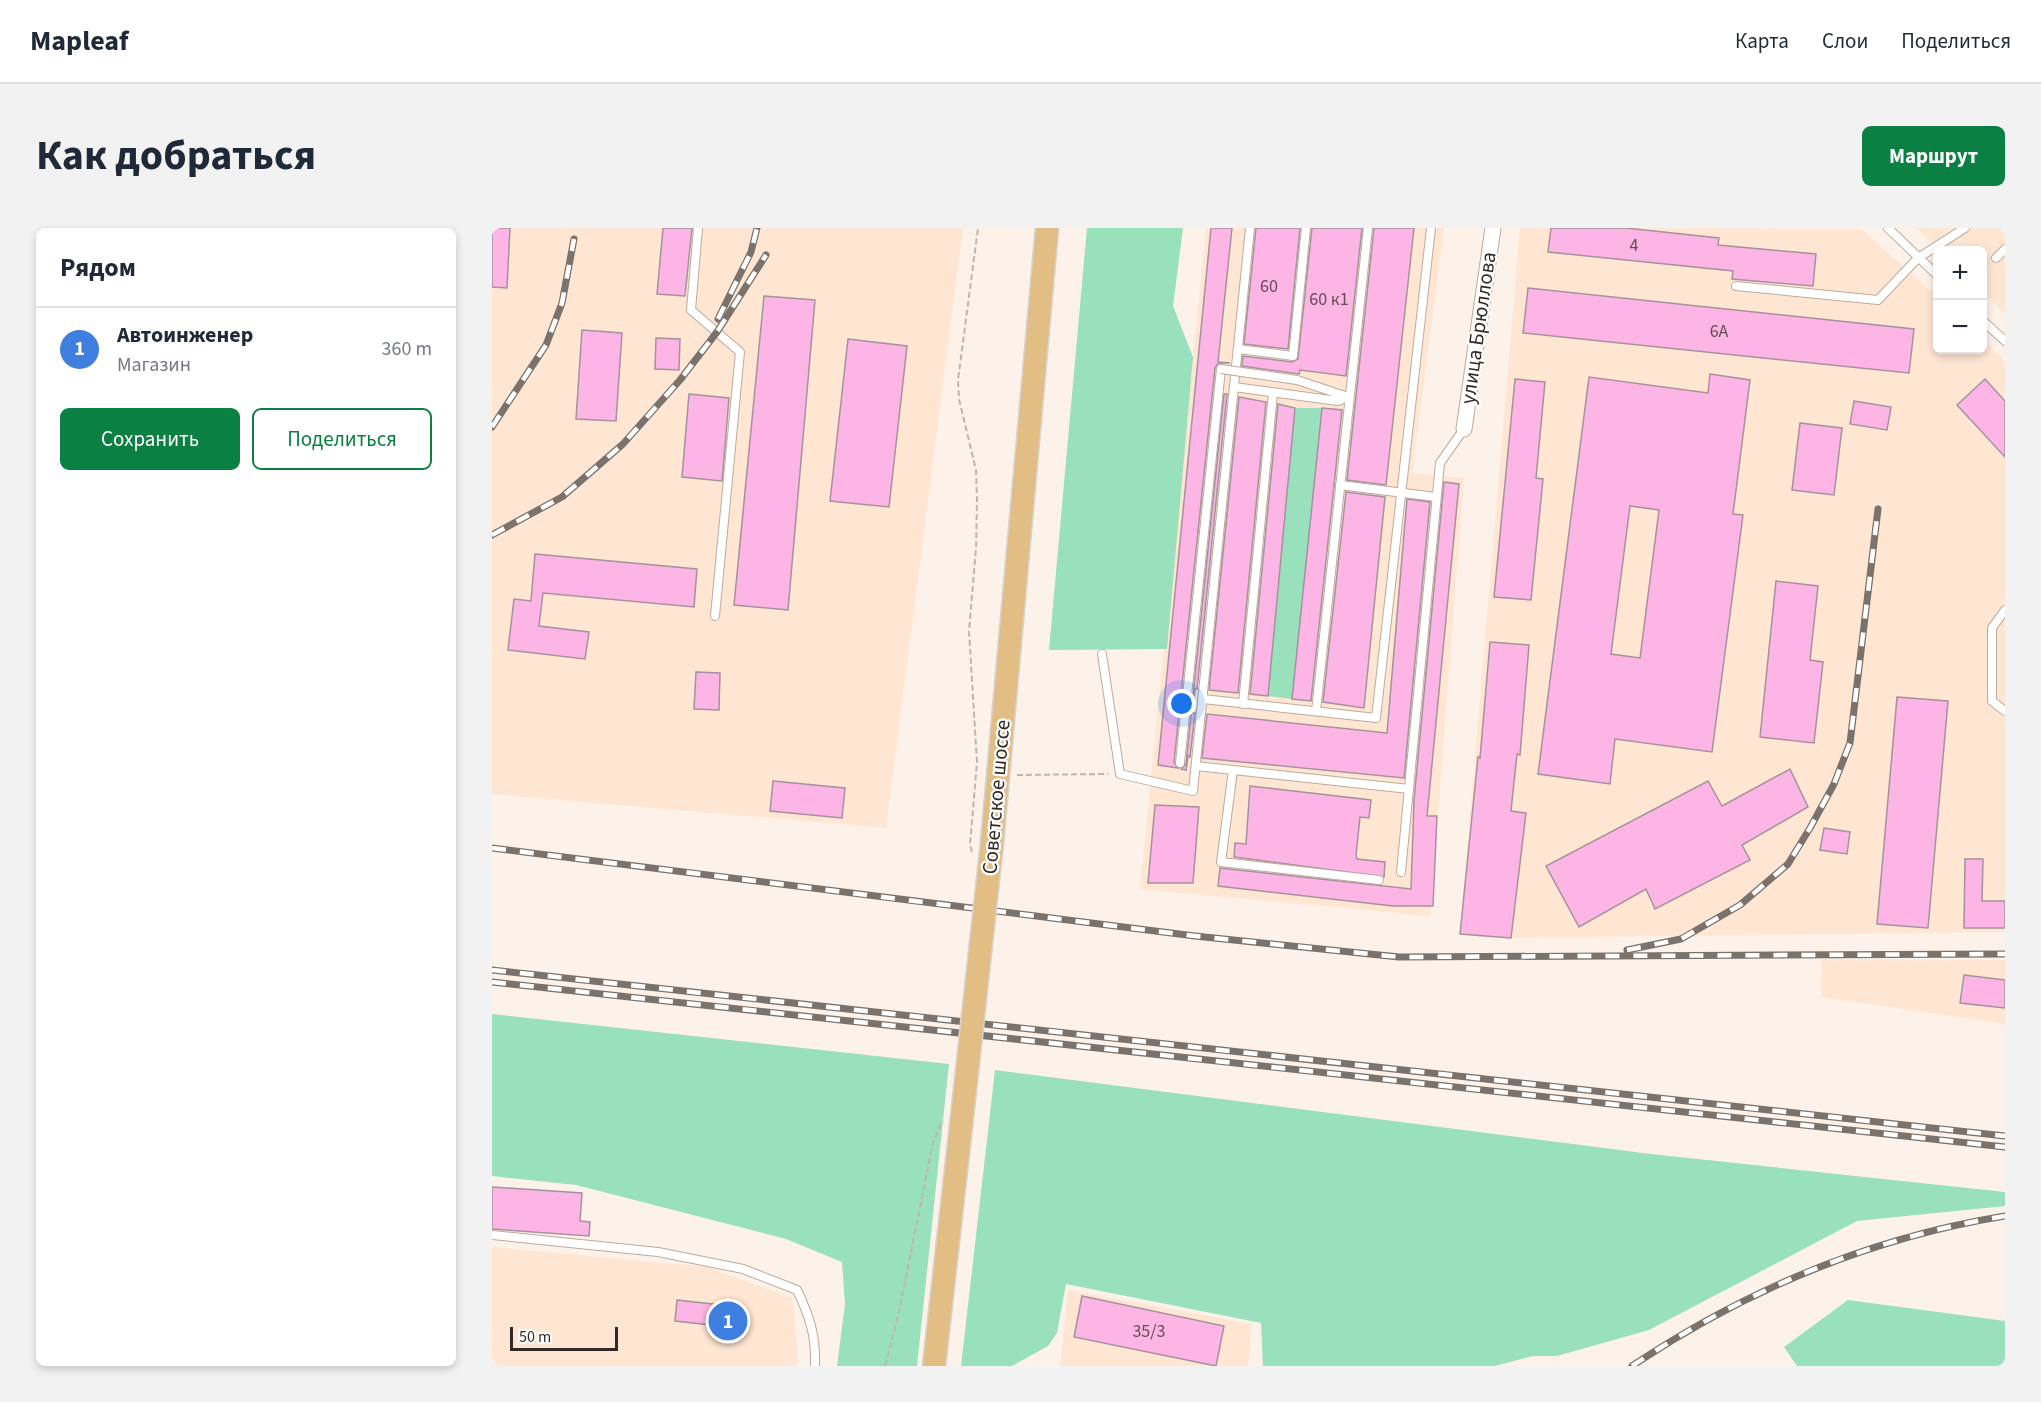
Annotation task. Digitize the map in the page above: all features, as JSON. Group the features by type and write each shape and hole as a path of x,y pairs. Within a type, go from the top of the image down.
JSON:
{"main road":[{"name":"Советское шоссе","path":"934,1366 954,1115 992,843 1047,228"}],"street":[{"name":"улица Брюллова","path":"1464,429 1493,228"}],"lane":[{"path":"698,228 691,310 740,352 715,616"},
{"path":"1102,654 1120,774 1193,791 1250,228"},
{"path":"1238,349 1293,356 1306,228"},
{"path":"1316,711 1368,228"},
{"path":"1203,699 1376,718 1431,228"},
{"path":"1888,228 1933,272"},
{"path":"1736,285 1878,300 1918,258 1965,228"},
{"path":"1996,258 2005,249"},
{"path":"1987,324 2005,341"},
{"path":"1180,763 1221,369 1297,380 1348,397"},
{"path":"1234,387 1338,401 1348,397"},
{"path":"1244,704 1273,393"},
{"path":"1401,872 1440,464 1464,429"},
{"path":"1340,485 1436,497"},
{"path":"2005,610 1992,628 1992,701 2005,711"},
{"path":"1196,766 1409,789"},
{"path":"1233,770 1221,862 1379,880"},
{"path":"492,1236 658,1252 743,1269 797,1290 811,1319 816,1342 815,1366"}],"path":[{"path":"975,861 970,845 977,762 969,631 976,548 976,470 959,399 958,380 978,228"},
{"path":"1012,775 1120,774"},
{"path":"885,1366 898,1317 933,1143 954,1115"}],"shaded area":[{"path":"492,228 963,228 886,828 492,794"},
{"path":"1206,228 1444,228 1412,473 1464,478 1430,916 1140,889"},
{"path":"1520,228 1861,229 1933,292 1933,354 1987,354 1987,343 2005,361 2005,932 1511,938 1460,934"},
{"path":"1916,228 2005,228 2005,314 1987,296 1987,246 1935,246"},
{"path":"1822,959 2005,960 2005,1024 1821,997"},
{"path":"492,1247 707,1267 792,1298 798,1353 797,1366 492,1366"},
{"path":"1068,1290 1251,1324 1248,1366 1060,1366"}],"green space":[{"path":"1087,228 1183,228 1173,306 1193,357 1167,649 1049,650"},
{"path":"1295,408 1322,408 1292,699 1268,696"},
{"path":"492,1014 949,1064 917,1366 837,1366 845,1304 842,1262 786,1239 576,1185 492,1176"},
{"path":"995,1070 1651,1154 2005,1192 2005,1206 1857,1221 1649,1330 1557,1356 1533,1356 1495,1366 1263,1366 1261,1323 1066,1284 1057,1333 1048,1346 1012,1366 961,1366"},
{"path":"1848,1300 2005,1321 2005,1366 1797,1366 1784,1347"}],"building":[{"path":"492,228 510,228 507,288 492,287"},
{"path":"663,228 692,228 685,296 657,294"},
{"path":"1211,228 1232,228 1218,362 1230,363 1219,363 1215,368 1174,762 1178,768 1158,765"},
{"path":"1256,228 1300,228 1288,349 1244,344"},
{"path":"1312,228 1362,228 1346,376 1300,370 1299,374 1242,366 1243,356 1292,362 1298,359"},
{"path":"1374,228 1414,228 1386,485 1347,480"},
{"path":"1551,228 1626,228 1719,238 1718,245 1816,254 1813,286 1732,279 1733,271 1548,252"},
{"path":"1528,288 1914,329 1909,373 1523,333"},
{"path":"764,296 815,300 788,610 734,605"},
{"path":"582,330 622,333 616,421 576,419"},
{"path":"656,338 680,339 679,370 655,369"},
{"path":"848,339 907,346 889,507 830,501"},
{"path":"1710,374 1750,380 1733,514 1743,515 1712,752 1615,739 1610,784 1538,774 1589,377 1708,393","holes":["1630,506 1659,510 1640,658 1611,654"]},
{"path":"1515,379 1545,382 1536,478 1543,479 1531,600 1494,597"},
{"path":"1985,379 2005,401 2005,457 1957,405"},
{"path":"689,394 729,398 722,481 682,477"},
{"path":"1224,394 1227,394 1197,689 1195,689 1192,713 1195,713 1190,757 1188,756 1186,770 1181,769 1186,764"},
{"path":"1239,397 1266,402 1238,693 1209,690"},
{"path":"1854,401 1891,407 1887,430 1850,424"},
{"path":"1278,404 1295,408 1268,696 1250,694"},
{"path":"1322,408 1342,410 1311,701 1292,699"},
{"path":"1800,423 1842,428 1834,495 1792,490"},
{"path":"1444,482 1459,484 1427,816 1437,816 1433,906 1393,906 1218,886 1220,868 1411,889 1414,800"},
{"path":"1346,492 1385,497 1364,708 1323,702"},
{"path":"1407,499 1430,502 1404,778 1202,758 1207,714 1387,733"},
{"path":"535,554 697,569 694,607 543,593 539,626 589,632 585,659 508,650 514,599 531,601"},
{"path":"1776,581 1818,586 1810,660 1823,662 1814,743 1760,737"},
{"path":"1490,642 1529,645 1520,755 1517,754 1511,811 1526,813 1511,938 1460,934 1478,757 1480,758"},
{"path":"696,672 720,673 719,710 694,709"},
{"path":"1897,697 1948,701 1928,928 1877,924"},
{"path":"1790,769 1808,807 1742,845 1750,860 1655,909 1646,889 1579,927 1546,866 1708,781 1722,806"},
{"path":"773,781 845,788 842,818 770,811"},
{"path":"1250,786 1371,800 1369,818 1360,817 1356,855 1357,859 1385,862 1384,877 1234,857 1235,843 1246,844"},
{"path":"1155,805 1199,807 1193,883 1148,883"},
{"path":"1824,828 1850,832 1847,854 1820,850"},
{"path":"1965,859 1983,859 1982,901 2005,901 2005,928 1964,928"},
{"path":"1964,975 2005,980 2005,1008 1960,1003"},
{"path":"492,1187 582,1193 580,1221 590,1222 589,1236 492,1229"},
{"path":"1082,1296 1224,1326 1216,1366 1074,1337"},
{"path":"677,1300 739,1307 737,1328 675,1321"}],"railway":[{"path":"718,319 751,252 757,228"},
{"path":"492,427 546,345 562,303 574,239"},
{"path":"492,535 562,497 623,444 680,380 717,332 766,255"},
{"path":"1627,950 1681,939 1740,905 1788,864 1810,828 1834,784 1850,743 1878,509"},
{"path":"492,848 1195,936 1399,957 2005,954"},
{"path":"492,970 2005,1136"},
{"path":"492,982 2005,1147"},
{"path":"1632,1366 1719,1314 1810,1271 1905,1238 2005,1216"}],"place":[{"name":"Автоинженер","path":"728,1321"}]}
